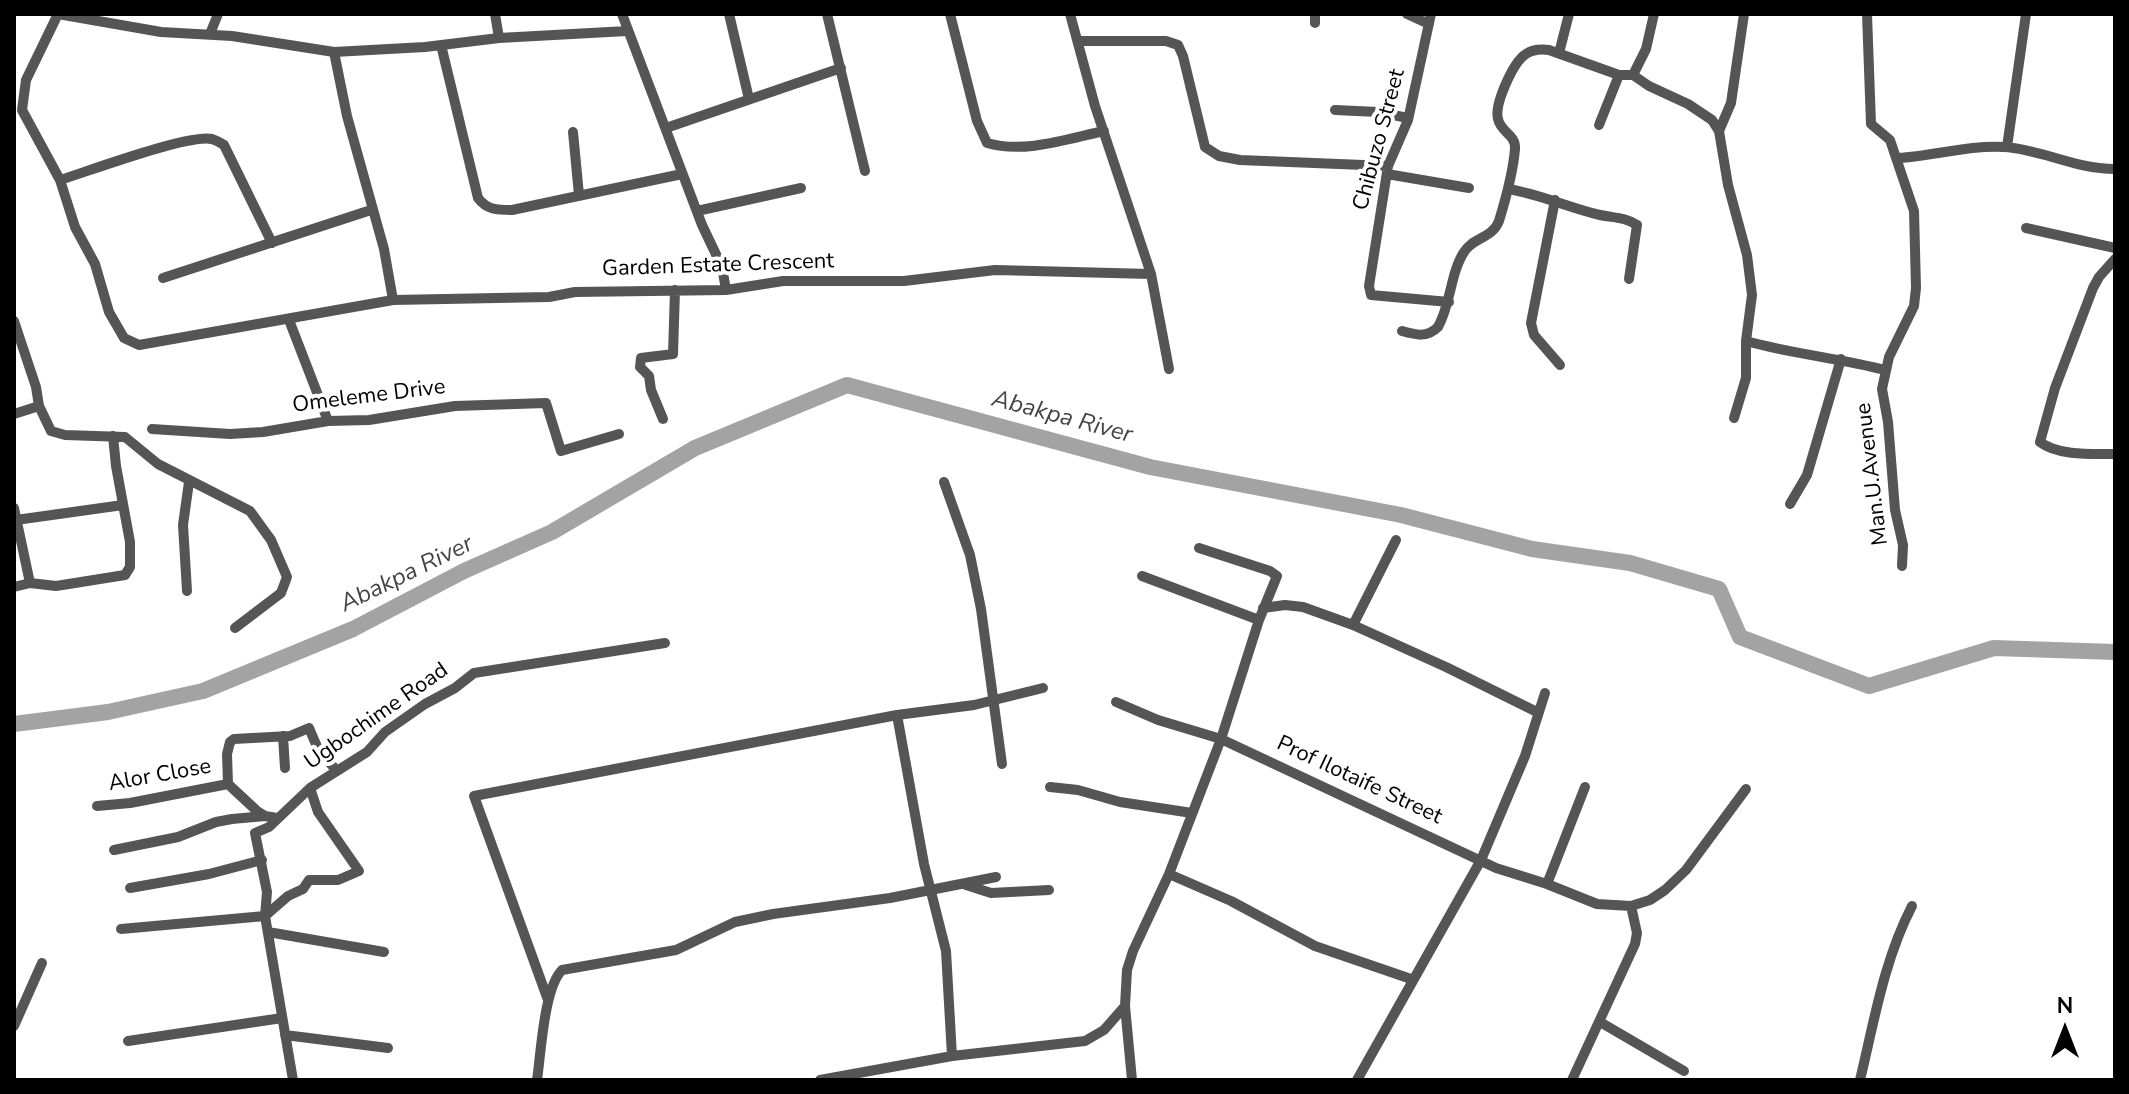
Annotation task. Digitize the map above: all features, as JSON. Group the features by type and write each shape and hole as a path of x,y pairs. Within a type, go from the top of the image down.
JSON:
{"street":[{"path":"272,243 224,145 214,139 170,146 60,180 18,112 26,80 58,14 161,32 210,34 334,52 627,31"},
{"path":"210,34 218,14"},
{"path":"495,14 499,38"},
{"path":"622,14 682,174 722,267 726,290"},
{"path":"729,14 749,99"},
{"path":"827,14 865,171"},
{"path":"950,14 977,121 987,143 1004,148 1048,143 1104,131"},
{"path":"1070,14 1118,181 1151,274 1169,369"},
{"path":"1407,14 1430,19"},
{"path":"1559,53 1569,14"},
{"path":"1633,75 1646,49 1654,14"},
{"path":"1719,131 1731,103 1744,14"},
{"name":"Man.U.Avenue","path":"1867,14 1871,124 1890,140 1914,211 1914,306 1885,370 1882,389 1888,422 1895,510 1903,545 1902,566"},
{"path":"2007,147 2026,14"},
{"name":"Chibuzo Street","path":"1430,19 1408,118 1388,170 1369,286 1371,295 1449,302"},
{"path":"1079,41 1166,41 1178,45 1205,147 1219,156 1388,170 1469,188"},
{"path":"441,45 478,198 484,206 495,210 512,210 682,174"},
{"path":"1402,331 1423,336 1433,333 1444,318 1465,250 1492,233 1497,225 1516,146 1513,137 1500,126 1498,105 1515,66 1525,54 1539,49 1559,53 1619,75 1633,75 1688,104 1712,120 1719,131 1728,185 1747,255 1752,295 1746,341 1746,378 1734,418"},
{"path":"334,52 347,116 384,249 393,300"},
{"path":"666,128 841,68"},
{"path":"1599,125 1619,75"},
{"path":"1335,110 1378,112 1408,118"},
{"path":"573,132 579,195"},
{"path":"1898,158 1960,148 2007,147 2086,167 2115,169"},
{"name":"Garden Estate Crescent","path":"60,180 75,227 95,264 109,312 124,338 131,343 150,345 393,300 549,297 575,292 726,290 783,281 904,281 995,270 1151,274"},
{"path":"697,211 801,188"},
{"path":"1508,189 1600,215 1627,219 1637,225 1629,279"},
{"path":"1555,200 1531,323 1534,335 1560,365"},
{"path":"163,278 371,210"},
{"path":"2026,228 2115,248"},
{"path":"2115,259 2093,288 2055,388 2040,442 2071,452 2115,454"},
{"path":"663,419 651,390 649,376 639,362 641,358 672,355 675,350 675,290"},
{"path":"289,320 328,421"},
{"path":"14,321 48,427 57,434 128,439 146,456 189,482 250,511 271,540 287,577 281,593 235,628"},
{"path":"1746,341 1885,370"},
{"path":"1790,504 1807,475 1841,359"},
{"name":"Omeleme Drive","path":"152,429 230,434 263,432 455,406 546,403 561,451 619,434"},
{"path":"14,414 39,406"},
{"path":"14,587 30,583 56,586 125,575 130,567 131,553 113,436"},
{"path":"187,591 183,525 189,482"},
{"path":"944,482 970,555 981,609 1002,764"},
{"path":"30,583 15,514 123,505"},
{"path":"1353,625 1396,540"},
{"path":"1132,1080 1125,1006 1127,970 1169,874 1221,739 1275,580 1275,573 1199,548"},
{"path":"1142,576 1259,620"},
{"path":"1263,608 1285,605 1303,607 1353,625 1537,712"},
{"name":"Ugbochime Road","path":"293,1080 265,916 267,892 255,833 269,827 310,788 367,752 385,732 474,673 665,643"},
{"path":"548,1000 474,796 897,715 945,710 1043,688"},
{"path":"1357,1080 1411,979 1481,860 1525,756 1545,693"},
{"name":"Prof Ilotaife Street","path":"1116,702 1158,720 1221,739 1481,860 1597,904 1631,906"},
{"path":"897,715 908,786 946,951 952,1056"},
{"path":"228,784 228,744 234,739 283,736 309,728 318,749 336,770"},
{"path":"283,736 285,768"},
{"name":"Alor Close","path":"97,806 130,803 228,784 265,816"},
{"path":"1050,787 1192,813"},
{"path":"1547,884 1585,787"},
{"path":"121,929 265,916 288,896 303,889 309,880 338,880 359,871 318,812 310,788"},
{"path":"1572,1080 1635,944 1637,933 1631,906 1650,900 1686,870 1746,789"},
{"path":"114,850 193,833 216,822 265,816 277,818"},
{"path":"130,888 209,874 262,860"},
{"path":"1169,874 1231,901 1315,946 1411,979"},
{"path":"537,1080 548,1000 555,977 562,970 676,950 735,922 996,877"},
{"path":"964,884 991,893 1049,890"},
{"path":"1860,1080 1890,963 1912,906"},
{"path":"268,932 384,952"},
{"path":"14,1026 42,963"},
{"path":"820,1080 952,1056 1085,1041 1104,1030 1125,1006"},
{"path":"128,1041 282,1018"},
{"path":"1600,1022 1684,1071"},
{"path":"285,1035 388,1048"}],"waterway":[{"name":"Abakpa River","path":"14,724 108,712 203,691 353,629 464,571 552,532 695,448 847,385 1150,467 1401,515 1532,549 1630,563 1719,589 1740,637 1869,686 1994,648 2115,652"}]}
